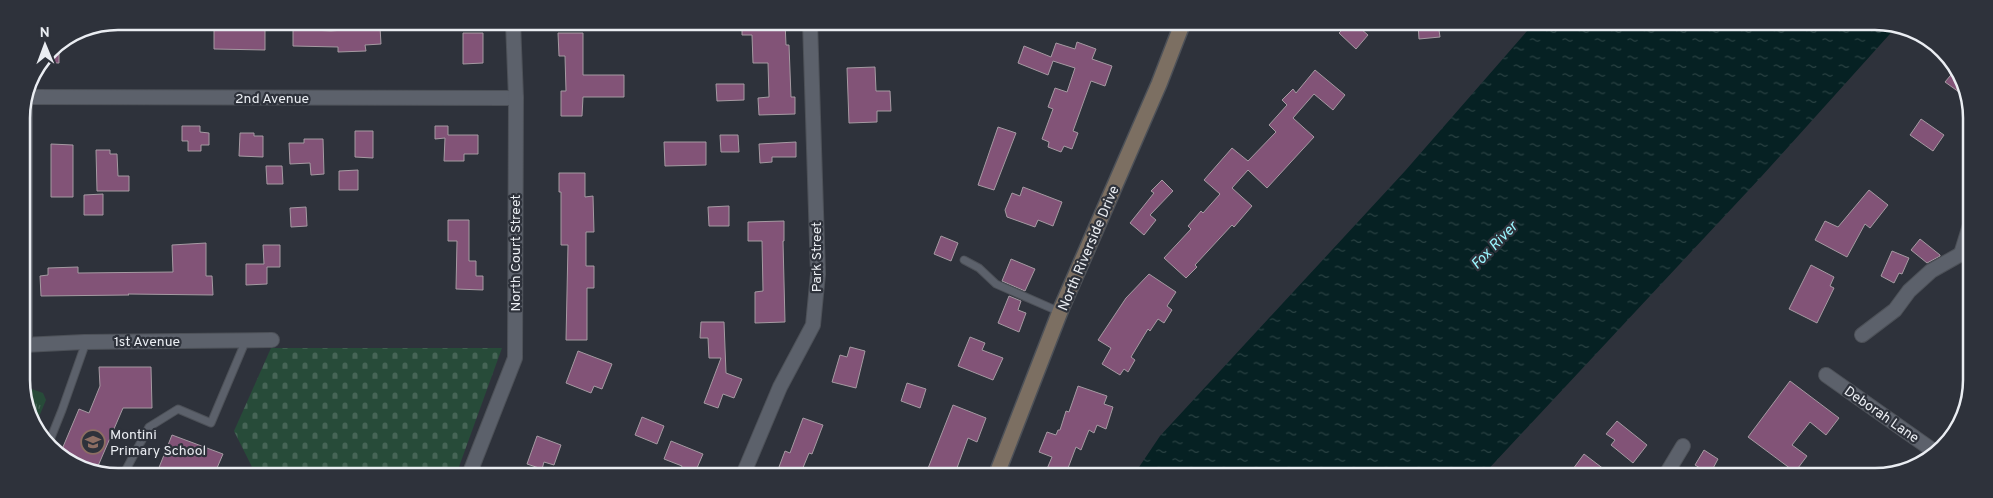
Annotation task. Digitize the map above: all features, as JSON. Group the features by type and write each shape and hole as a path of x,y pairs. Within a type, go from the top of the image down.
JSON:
{"street":[{"name":"North Court Street","path":"473,468 515,358 516,98 513,30"},
{"name":"Park Street","path":"746,468 780,387 813,325 818,274 810,30"},
{"name":"North Riverside Drive","path":"999,468 1060,312 1180,30"},
{"name":"2nd Avenue","path":"33,97 516,98"},
{"path":"1862,335 1895,310 1909,290 1931,271 1963,255"},
{"name":"1st Avenue","path":"30,345 86,342 272,340"},
{"name":"Deborah Lane","path":"1826,375 1930,448"},
{"path":"1670,468 1683,446"}],"lane":[{"path":"964,260 979,268 996,284 1060,312"},
{"path":"127,468 149,427 178,409 211,423 246,340"},
{"path":"51,437 86,342"}],"green space":[{"path":"271,348 502,348 459,468 252,468 234,431"},
{"path":"31,389 43,393 46,400 39,417 35,409"}],"water":[{"name":"Fox River","path":"1528,30 1875,30 1892,32 1761,177 1489,468 1138,468 1160,436 1405,171"}],"building":[{"path":"214,30 265,30 265,50 214,49"},
{"path":"293,30 380,30 381,44 365,45 366,51 338,52 338,47 293,46"},
{"path":"742,30 785,30 786,45 789,45 791,97 795,97 795,114 759,115 758,98 769,97 768,63 753,63 752,35 742,35"},
{"path":"1342,30 1362,30 1368,35 1356,49 1339,33"},
{"path":"1418,30 1439,30 1440,37 1419,39"},
{"path":"463,33 483,33 483,63 463,64"},
{"path":"558,33 583,33 583,75 624,75 624,97 583,97 582,116 561,116 561,91 566,91 565,56 559,56"},
{"path":"1077,42 1096,49 1092,59 1112,66 1105,86 1091,81 1073,131 1078,133 1072,149 1064,146 1061,152 1048,147 1049,142 1042,139 1053,109 1048,107 1055,88 1067,92 1075,68 1053,61 1048,75 1018,63 1024,46 1051,57 1056,43 1075,49"},
{"path":"875,67 876,91 890,91 891,111 877,111 877,122 849,123 847,68"},
{"path":"1315,70 1345,95 1333,110 1314,94 1293,118 1314,137 1267,188 1248,170 1232,188 1252,206 1234,227 1232,225 1195,265 1197,267 1186,278 1164,258 1191,229 1188,226 1201,211 1203,213 1220,194 1204,180 1232,148 1248,161 1276,132 1269,125 1287,105 1282,100 1293,89 1296,93"},
{"path":"1951,74 1959,92 1945,82"},
{"path":"716,84 744,84 744,100 717,101"},
{"path":"1921,119 1944,135 1933,151 1910,135"},
{"path":"182,126 200,126 200,132 209,133 209,145 201,145 201,151 188,151 188,141 182,141"},
{"path":"435,126 448,126 448,135 478,135 478,154 464,154 464,161 444,161 445,138 435,139"},
{"path":"998,127 1016,133 994,190 978,185"},
{"path":"355,131 373,131 373,158 355,157"},
{"path":"240,133 254,133 254,136 263,136 263,157 239,156"},
{"path":"720,135 738,135 739,152 721,152"},
{"path":"304,139 323,139 324,174 311,175 310,163 290,164 289,143 304,143"},
{"path":"664,142 706,142 706,165 665,166"},
{"path":"796,142 796,157 772,157 772,162 760,163 759,144"},
{"path":"51,144 73,145 73,197 51,197"},
{"path":"96,150 110,150 110,154 117,154 118,176 129,176 129,191 97,191"},
{"path":"266,166 282,166 283,184 267,184"},
{"path":"358,170 358,190 339,190 339,171"},
{"path":"559,173 585,173 585,197 593,196 594,232 586,232 586,266 594,266 594,288 587,288 587,340 566,340 568,245 561,245"},
{"path":"1162,180 1173,191 1150,215 1156,220 1144,235 1130,223 1154,193 1151,191"},
{"path":"1023,187 1062,202 1053,226 1038,220 1035,227 1007,217 1005,210 1012,193 1020,196"},
{"path":"1869,190 1888,205 1870,228 1865,224 1847,257 1815,240 1825,221 1838,227"},
{"path":"103,194 103,215 84,215 84,195"},
{"path":"729,206 729,226 709,226 708,207"},
{"path":"306,207 307,226 291,227 290,208"},
{"path":"448,220 469,220 469,261 476,261 476,276 483,276 483,290 456,289 457,241 448,241"},
{"path":"784,221 785,322 755,323 755,292 763,291 762,241 748,241 748,222"},
{"path":"941,236 958,243 951,261 934,254"},
{"path":"1920,239 1940,256 1927,263 1911,250"},
{"path":"206,243 206,276 212,276 213,295 41,296 40,276 48,275 48,268 78,267 78,273 173,272 172,245"},
{"path":"263,245 280,245 280,267 267,267 267,284 246,285 246,264 264,264"},
{"path":"1892,251 1909,258 1902,274 1899,273 1894,283 1881,276"},
{"path":"1011,259 1035,269 1025,291 1002,281"},
{"path":"1811,265 1834,277 1830,286 1834,288 1817,323 1789,309"},
{"path":"1149,274 1176,292 1167,306 1172,310 1164,323 1158,319 1150,331 1148,329 1131,357 1135,360 1128,372 1124,369 1120,375 1102,364 1111,348 1098,340 1126,298"},
{"path":"1009,296 1021,301 1018,310 1026,313 1019,332 998,323"},
{"path":"701,322 724,322 726,373 742,379 734,398 723,394 718,408 704,403 721,358 709,358 708,338 700,338"},
{"path":"970,337 985,343 982,350 1003,358 993,380 958,366"},
{"path":"850,347 865,351 856,388 832,382 840,355 847,357"},
{"path":"578,351 612,364 602,389 594,386 591,393 566,383"},
{"path":"99,367 151,367 152,408 123,408 98,465 79,459 62,448 79,409 89,413 100,386"},
{"path":"1790,381 1839,418 1826,435 1810,422 1792,445 1807,456 1798,468 1790,468 1748,437"},
{"path":"907,383 926,389 920,408 901,401"},
{"path":"1078,386 1107,396 1104,404 1113,407 1106,429 1097,425 1094,433 1089,430 1081,450 1076,447 1068,468 1047,468 1052,457 1039,452 1047,432 1056,435 1058,430 1060,430 1066,411 1069,412"},
{"path":"953,405 986,418 977,442 968,438 957,468 928,468"},
{"path":"642,417 664,426 657,444 635,435"},
{"path":"803,418 823,425 812,454 809,453 803,468 779,467 785,451 790,453"},
{"path":"1617,421 1647,445 1633,463 1611,445 1615,440 1606,434"},
{"path":"172,435 223,454 217,468 159,468"},
{"path":"537,436 561,445 554,465 544,462 542,468 539,468 527,464"},
{"path":"671,441 703,454 697,468 681,468 682,466 664,459"},
{"path":"1704,450 1718,459 1713,468 1700,468 1695,465"},
{"path":"1584,454 1602,468 1574,468"}],"place":[{"name":"Montini Primary School","path":"93,442"}]}
